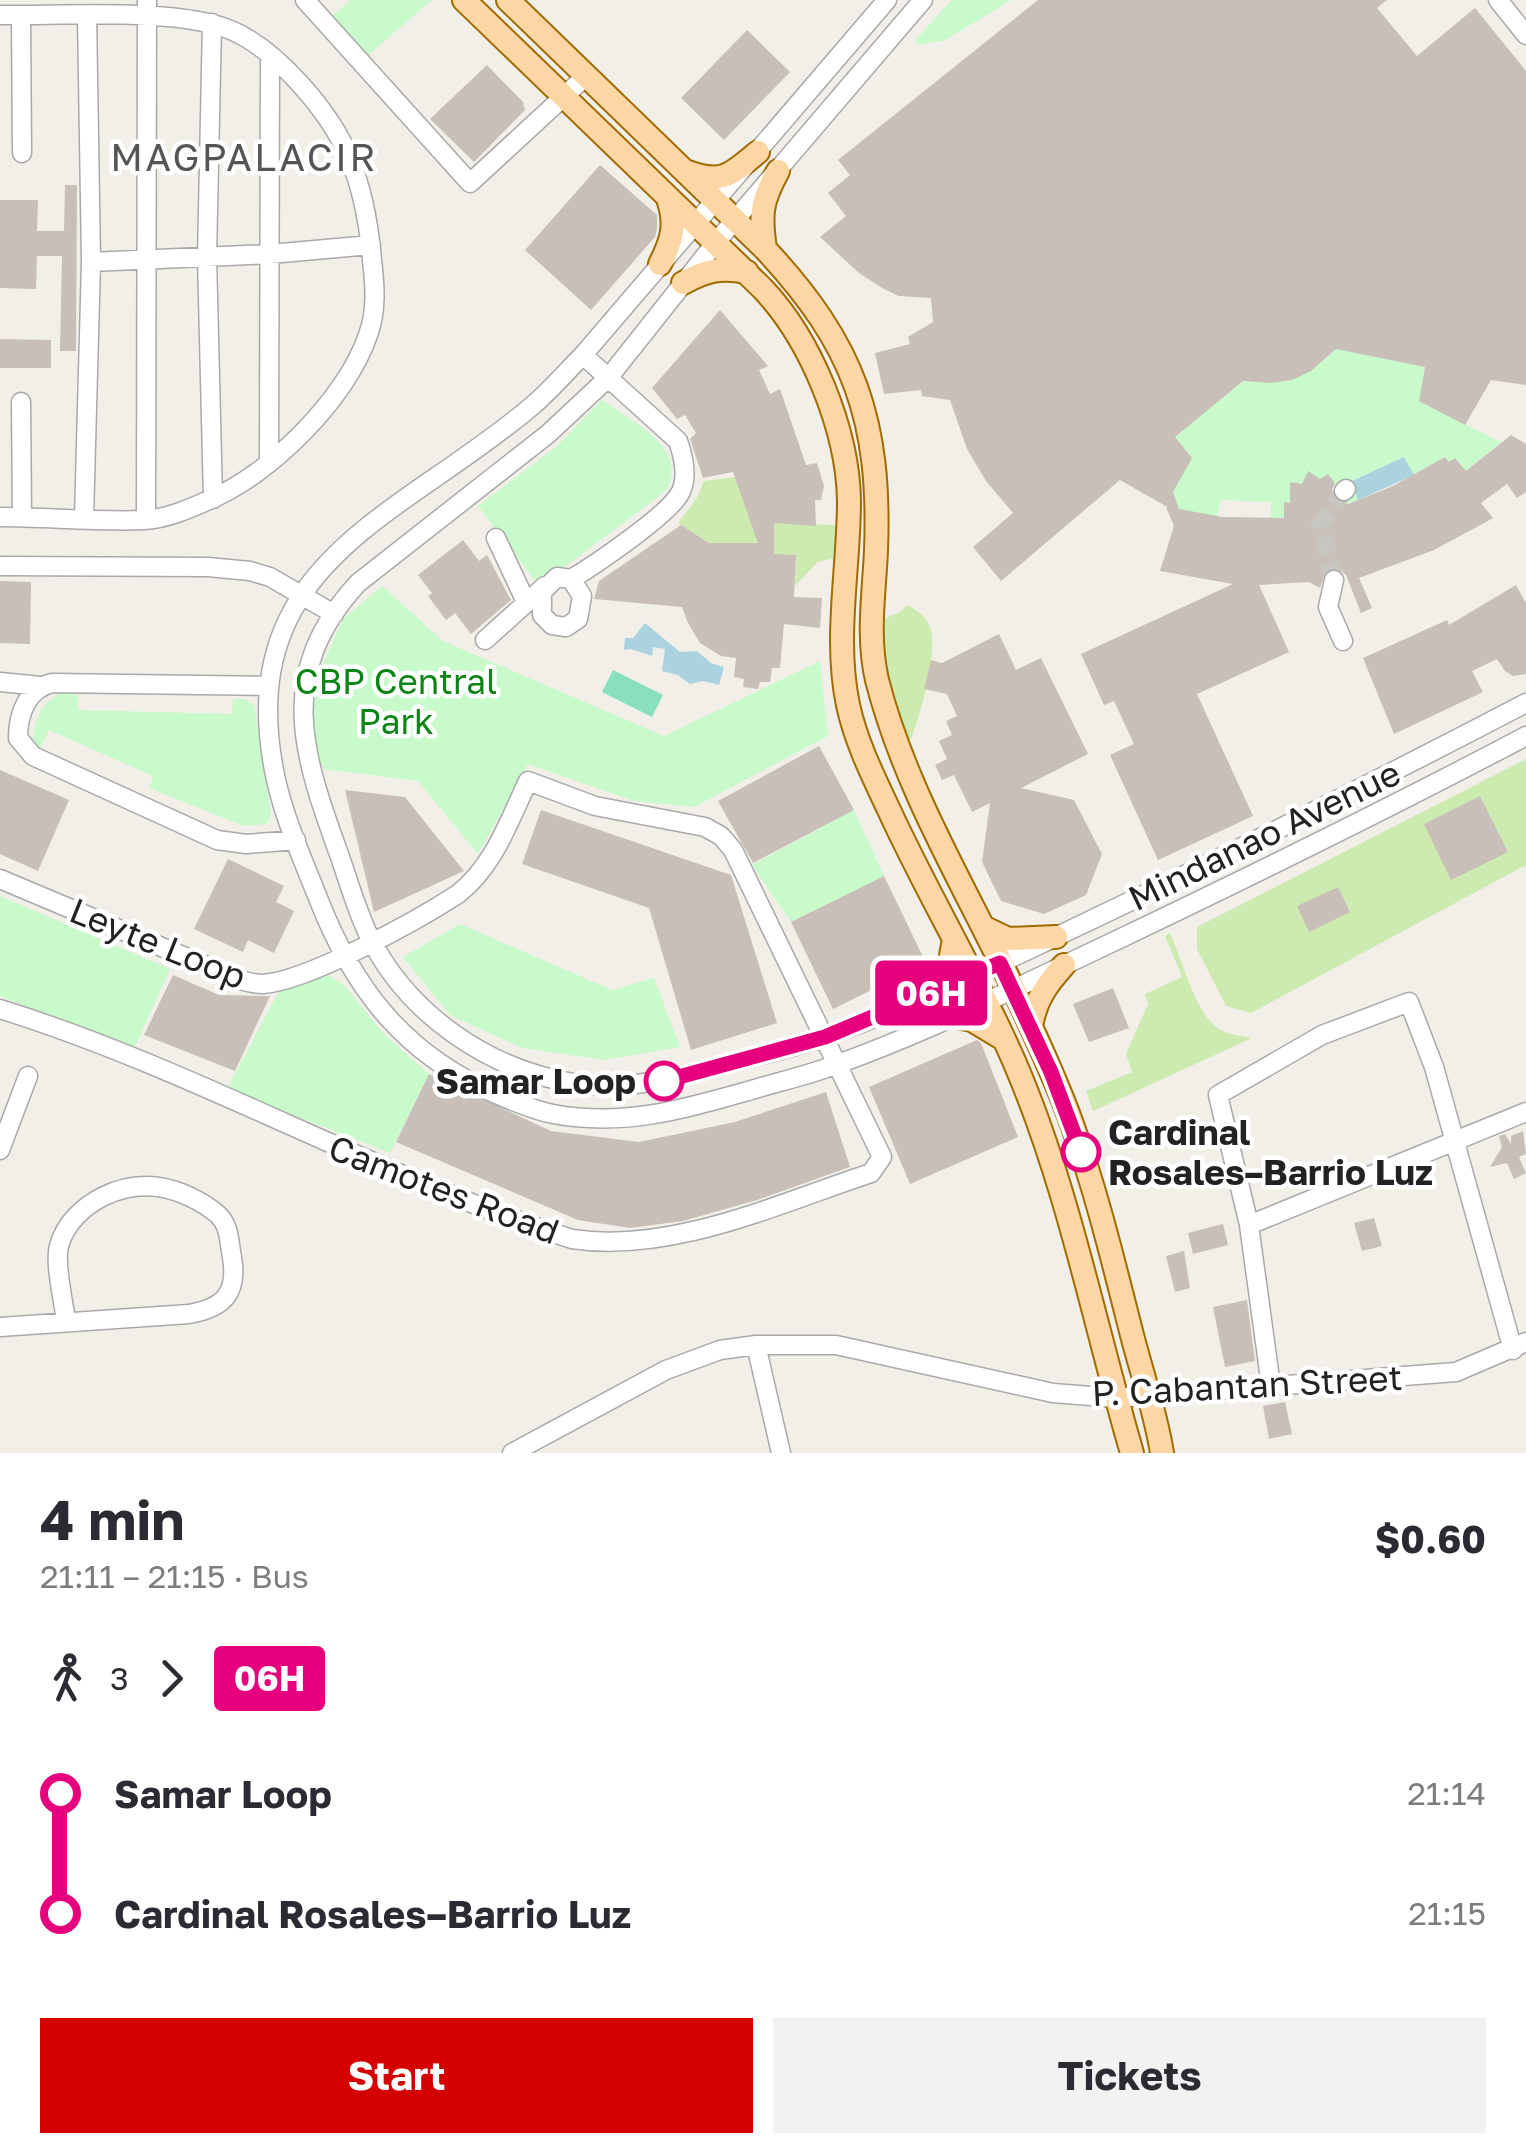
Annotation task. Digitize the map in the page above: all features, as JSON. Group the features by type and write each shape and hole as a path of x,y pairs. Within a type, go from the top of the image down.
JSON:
{"main road":[{"path":"464,0 747,272 793,327 810,359 844,448 849,499 842,648 848,708 861,751 974,975 1043,1138 1132,1453"},
{"path":"508,0 736,219 792,278 836,338 860,400 875,461 871,642 877,679 909,773 1031,1027 1072,1124 1110,1248 1162,1453"},
{"path":"685,171 719,179 758,152"},
{"path":"765,249 760,214 778,171"},
{"path":"660,264 672,239 674,222 666,192"},
{"path":"684,283 719,268 747,272"},
{"path":"982,926 1008,939 1056,937"},
{"path":"935,991 949,967 954,939"},
{"path":"1031,1027 1034,1008 1044,987 1064,964"},
{"path":"951,1016 972,1020 1003,1038"}],"street":[{"path":"305,0 470,182 585,77"},
{"path":"887,0 583,354 533,405 378,518 331,559 300,593 284,627 268,686 271,746 277,783 296,840 342,956 396,1028 438,1064 518,1104 556,1115 608,1119 662,1115 838,1064 1013,989"},
{"path":"922,0 717,241 609,377 548,434 358,583 334,614 310,664 302,716 304,745 312,782 372,942 421,1007 457,1038 529,1072 568,1082 653,1084 825,1037 1000,963"},
{"path":"1498,0 1526,35"},
{"path":"146,520 148,9"},
{"path":"0,15 87,16 148,9 212,24 244,37 270,55 304,90 349,156 369,220 375,286 368,336 357,360 320,414 269,463 213,499 146,520 0,516"},
{"path":"21,16 22,153"},
{"path":"84,518 91,262 87,16"},
{"path":"212,24 207,257 213,499"},
{"path":"269,463 270,55"},
{"path":"91,262 371,245"},
{"path":"485,640 545,586 557,578 571,579 603,560 675,500 685,477 678,441 583,354"},
{"path":"22,402 22,517"},
{"path":"496,538 526,602"},
{"path":"0,566 250,570 270,576 334,614"},
{"path":"545,586 542,615 552,625 566,627 581,612 580,589 571,579"},
{"path":"1334,580 1328,607 1342,641"},
{"path":"0,682 40,686 268,686"},
{"path":"40,686 30,696 18,725 18,738 34,756 217,840 246,844 296,840"},
{"name":"Mindanao Avenue","path":"1000,963 1292,825 1526,704"},
{"name":"Mindanao Avenue","path":"1013,989 1366,820 1526,736"},
{"path":"0,741 25,749"},
{"name":"Leyte Loop","path":"0,879 240,980 261,984 283,980 372,942 432,911 469,886 496,850 528,781 595,806 705,827 721,836 733,850 825,1037"},
{"path":"1271,1386 1249,1225 1218,1095 1322,1035 1409,1002 1434,1067 1519,1346"},
{"name":"Camotes Road","path":"0,1009 132,1056 384,1170 533,1227 598,1243 668,1239 871,1173 882,1156 825,1037"},
{"path":"0,1150 28,1076"},
{"path":"1249,1225 1526,1112"},
{"path":"0,1327 66,1322 210,1310 228,1297 235,1276 226,1225 216,1212 167,1186 112,1192 88,1204 68,1226 58,1248 66,1322"},
{"path":"756,1345 781,1453"},
{"name":"P. Cabantan Street","path":"512,1453 666,1370 720,1350 756,1345 836,1345 1053,1393 1116,1398 1456,1372 1519,1346"}],"green space":[{"path":"351,0 432,0 366,57 331,17"},
{"path":"951,0 1011,0 944,41 917,45 916,40"},
{"path":"1336,349 1425,367 1419,401 1501,442 1466,471 1455,458 1449,462 1445,457 1414,475 1403,458 1353,480 1358,500 1345,504 1346,496 1337,491 1329,475 1320,482 1308,472 1303,485 1291,483 1289,517 1271,519 1271,502 1221,500 1217,516 1181,516 1173,491 1175,437 1243,381 1270,382 1294,377"},
{"path":"602,400 642,427 664,449 671,475 666,491 539,586 478,506 557,446"},
{"path":"735,477 752,522 837,525 835,558 818,562 795,586 796,556 774,554 774,543 709,543 678,523 704,481"},
{"name":"CBP Central Park","path":"382,586 443,641 664,736 820,661 828,736 694,807 634,801 528,764 478,854 418,781 324,769 310,738 319,673 343,619"},
{"path":"908,605 930,627 932,652 908,745 880,645 883,619"},
{"path":"613,670 663,695 652,717 602,692"},
{"path":"61,693 78,695 78,710 232,714 233,699 245,699 254,705 271,814 267,824 244,826 149,788 153,776 49,730 40,749 33,739 37,718 48,701"},
{"path":"1526,759 1526,865 1251,1013 1226,1006 1197,949 1197,927"},
{"path":"854,810 884,876 791,922 752,865"},
{"path":"0,896 170,969 133,1051 0,996"},
{"path":"460,924 612,990 654,978 680,1047 604,1060 522,1048 450,1015 403,957"},
{"path":"1170,933 1208,1018 1223,1031 1252,1038 1093,1111 1086,1091 1132,1072 1126,1054 1148,1004 1145,994 1182,977 1165,936"},
{"path":"324,972 344,985 385,1035 429,1074 390,1153 227,1089 278,993"}],"water":[{"path":"1404,457 1414,475 1358,500 1352,481"},
{"path":"645,623 680,652 697,651 711,663 724,667 719,685 703,681 690,684 678,675 662,671 665,649 653,647 652,656 624,650 625,638 633,638"}],"building":[{"path":"1038,0 1387,0 1377,8 1417,56 1475,8 1526,71 1526,385 1491,380 1465,425 1419,401 1425,367 1336,349 1311,371 1292,380 1243,381 1175,437 1192,458 1173,492 1179,509 1223,517 1284,518 1284,502 1290,503 1290,482 1302,484 1308,471 1320,479 1328,474 1335,483 1335,499 1348,504 1393,486 1445,457 1449,462 1455,458 1466,471 1511,435 1526,444 1526,492 1517,498 1507,484 1481,503 1493,518 1434,550 1359,578 1372,608 1361,613 1346,575 1338,568 1326,571 1320,588 1309,582 1259,585 1289,652 1197,694 1253,816 1158,860 1110,755 1134,744 1114,701 1104,705 1081,654 1233,584 1160,571 1174,526 1166,507 1169,508 1120,480 1001,581 973,547 1013,513 986,481 967,449 950,400 922,396 921,390 884,394 875,353 910,344 908,337 933,322 931,298 899,296 884,289 859,273 820,237 846,216 828,193 850,175 838,160"},
{"path":"747,30 790,72 724,140 681,98"},
{"path":"487,65 523,102 525,110 474,162 430,119"},
{"path":"600,165 657,215 657,229 655,237 591,310 525,250"},
{"path":"65,185 77,185 76,351 60,351 62,256 37,256 36,289 0,288 0,200 38,200 37,231 64,231"},
{"path":"720,310 768,366 759,370 770,394 780,389 806,465 817,463 824,486 821,500 815,500 816,526 774,523 774,554 796,555 794,597 822,598 820,628 784,624 780,668 772,668 770,682 760,682 758,689 743,687 744,679 734,677 736,658 721,656 700,643 682,607 594,599 599,581 681,525 709,543 758,543 733,472 703,478 690,439 696,433 685,415 677,419 652,388"},
{"path":"0,339 51,340 51,368 0,368"},
{"path":"463,540 479,561 487,555 511,600 471,634 455,613 446,620 418,575"},
{"path":"0,581 31,582 30,644 0,643"},
{"path":"1516,585 1526,603 1526,674 1513,676 1497,659 1472,671 1483,692 1394,734 1363,658 1447,620 1449,625"},
{"path":"999,634 1016,670 1041,658 1088,754 1021,788 1074,800 1102,854 1086,895 1044,914 1001,901 982,862 990,803 972,812 954,775 942,780 935,765 947,759 939,741 952,735 946,721 957,716 947,694 924,689 931,660 942,663"},
{"path":"819,746 854,810 753,863 718,801"},
{"path":"0,770 69,800 38,871 0,854"},
{"path":"345,790 405,797 464,871 374,912"},
{"path":"1480,796 1508,852 1451,880 1424,824"},
{"path":"541,810 731,875 777,1023 691,1050 649,908 522,864"},
{"path":"228,859 284,886 276,902 294,911 274,953 248,940 243,952 194,929"},
{"path":"884,876 926,963 833,1009 791,922"},
{"path":"1338,887 1350,912 1309,932 1297,906"},
{"path":"173,975 219,995 270,996 235,1071 144,1035"},
{"path":"1113,988 1129,1028 1089,1042 1073,1004"},
{"path":"977,1040 1018,1137 910,1184 869,1087"},
{"path":"429,1074 551,1131 639,1142 735,1122 826,1092 850,1167 683,1221 630,1228 578,1220 396,1142"},
{"path":"1523,1131 1526,1154 1519,1157 1526,1173 1514,1179 1507,1163 1490,1167 1502,1147 1499,1136 1505,1134 1511,1144 1511,1136"},
{"path":"1374,1218 1382,1246 1362,1251 1354,1223"},
{"path":"1223,1224 1228,1245 1193,1254 1188,1233"},
{"path":"1184,1251 1190,1288 1175,1292 1166,1256"},
{"path":"1247,1300 1255,1361 1225,1367 1213,1307"},
{"path":"1285,1402 1292,1434 1269,1439 1263,1406"}],"tunnel":[{"path":"1334,580 1320,525 1344,491"}],"bus line":[{"name":"06H","path":"664,1081 825,1037 1000,963 1051,1072 1081,1152"}],"place":[{"name":"Samar Loop","path":"664,1081"},
{"name":"Cardinal Rosales–Barrio Luz","path":"1081,1152"}],"district":[{"name":"MAGPALACIR","path":"244,156"}]}
